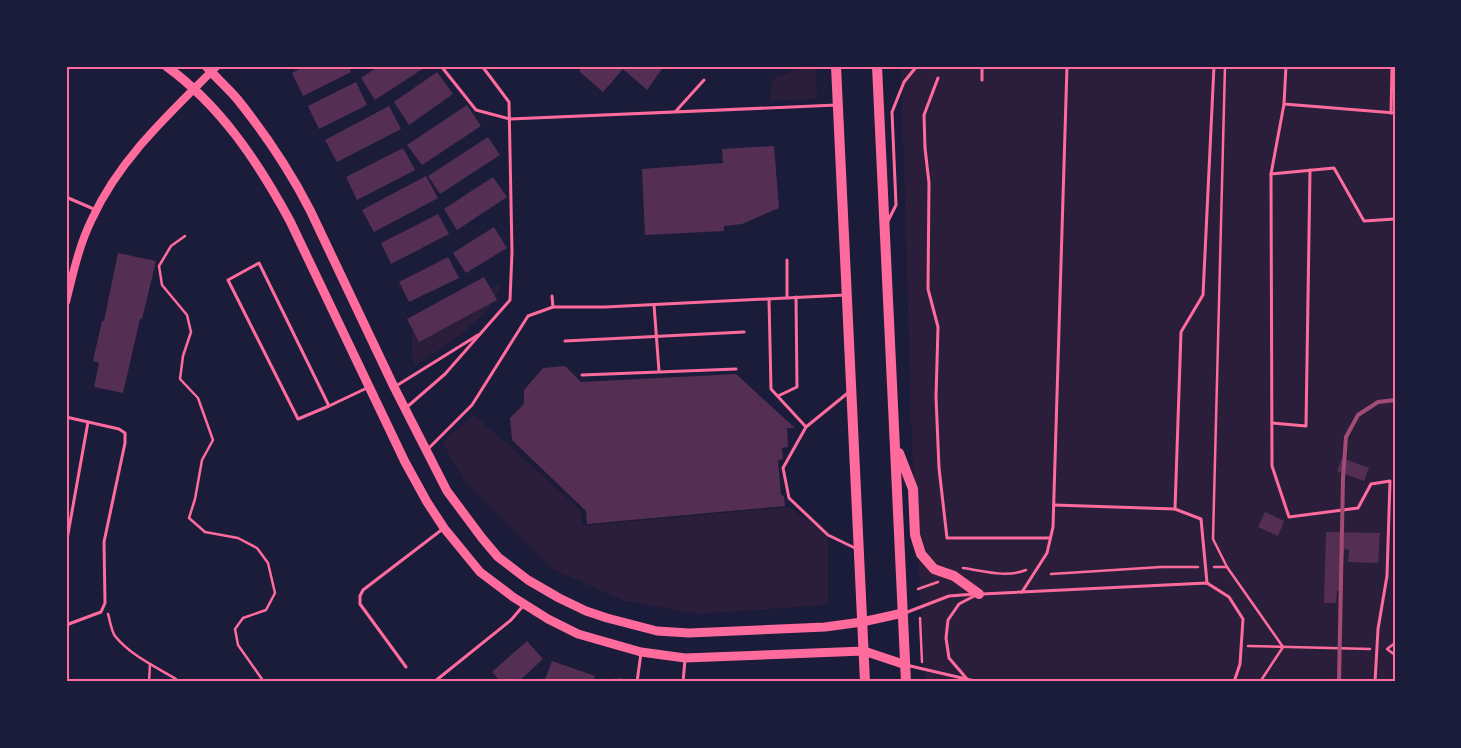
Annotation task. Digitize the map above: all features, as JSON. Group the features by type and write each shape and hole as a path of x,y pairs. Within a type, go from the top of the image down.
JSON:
{"main road":[{"path":"166,66 194,88 218,112 251,155 271,187 290,221 405,462 444,528 480,572 548,619 578,634 641,652 685,658 864,651 906,665"},
{"path":"836,66 865,682"},
{"path":"877,66 906,682"},
{"path":"211,68 270,141 291,175 310,210 425,451 447,491 498,557 528,580 586,611 630,625 657,630 689,634 825,627 862,622 903,613"},
{"path":"895,444 913,488 915,535 921,554 934,568 954,576 979,594"}],"street":[{"path":"66,302 68,288 83,238 96,210 117,175 136,150 211,68"}],"lane":[{"path":"441,66 476,110 510,119 837,104"},
{"path":"405,408 445,374 510,300 512,252 509,102 482,66"},
{"path":"885,226 896,205 892,112 904,82 917,66"},
{"path":"982,66 982,80"},
{"path":"1022,592 1046,553 1053,527 1067,66"},
{"path":"1175,509 1181,332 1203,295 1214,66"},
{"path":"1286,66 1284,104 1271,174 1272,466 1289,517 1358,508 1371,484 1390,481 1387,576 1378,629 1375,682"},
{"path":"1284,104 1393,113 1392,66"},
{"path":"938,78 924,115 929,183 928,289 938,327 936,397 939,468 947,538 1050,538"},
{"path":"676,112 704,80"},
{"path":"1271,174 1334,168 1364,221 1395,219"},
{"path":"1272,423 1306,426 1310,170"},
{"path":"66,197 96,210"},
{"path":"786,260 787,298"},
{"path":"329,406 259,263 228,280 298,419 329,406 369,387"},
{"path":"425,451 472,405 528,316 553,306 605,307 846,295"},
{"path":"552,296 553,306"},
{"path":"778,396 796,387 796,297"},
{"path":"769,299 771,389 806,427"},
{"path":"654,305 659,372"},
{"path":"565,341 744,332"},
{"path":"394,387 481,334"},
{"path":"582,375 736,369"},
{"path":"851,391 806,427 783,468 789,498 828,535 860,550"},
{"path":"66,417 119,429 125,433 104,542 106,602 101,612 67,625 66,611"},
{"path":"66,545 88,422"},
{"path":"1054,505 1175,509 1201,519 1207,583"},
{"path":"406,667 360,604 360,596 363,590 444,528"},
{"path":"903,613 949,596 1207,583 1229,596 1243,619 1240,664 1234,682"},
{"path":"967,679 949,658 946,638 948,620 959,604 979,594"},
{"path":"434,682 511,620 525,604"},
{"path":"637,682 641,652"},
{"path":"683,682 685,658"},
{"path":"906,665 979,682"}],"path":[{"path":"1225,66 1213,539 1227,567 1283,647"},
{"path":"185,236 171,246 159,266 162,285 187,315 191,332 183,356 180,379 198,398 213,440 202,460 195,499 189,518 205,532 238,538 257,548 268,563 275,593 266,610 243,618 235,629 238,645 264,682"},
{"path":"1051,574 1161,567 1227,567"},
{"path":"963,568 1015,574 1030,568"},
{"path":"918,589 944,580"},
{"path":"106,602 114,634 126,646 178,682"},
{"path":"920,618 922,662"},
{"path":"1395,643 1387,649 1395,655"},
{"path":"1241,646 1355,648"},
{"path":"1260,682 1283,647"},
{"path":"149,682 150,664"}],"shaded area":[{"path":"797,66 816,66 817,99 770,101 772,80 789,73"},
{"path":"901,66 1395,66 1395,682 925,682 912,449"},
{"path":"499,284 501,286 495,298 476,321 452,341 415,366 412,355 412,330"},
{"path":"474,415 581,511 581,526 789,507 828,535 828,605 698,614 625,601 552,569 464,481 442,442"}],"building":[{"path":"305,66 348,66 351,72 303,96 292,73"},
{"path":"379,66 427,66 375,100 361,78"},
{"path":"583,66 664,66 647,90 623,69 603,92 579,71"},
{"path":"437,72 453,94 409,125 394,102"},
{"path":"356,82 367,105 319,129 308,106"},
{"path":"467,105 481,126 422,165 407,145"},
{"path":"389,106 401,129 337,162 325,140"},
{"path":"488,137 500,155 440,194 428,176"},
{"path":"774,146 779,208 742,224 724,226 724,231 645,235 642,169 723,163 722,149"},
{"path":"403,148 415,170 357,200 346,177"},
{"path":"426,176 438,198 374,232 362,210"},
{"path":"493,177 507,197 457,230 444,209"},
{"path":"438,214 449,234 391,264 381,243"},
{"path":"494,227 507,248 466,273 453,253"},
{"path":"118,253 156,261 123,393 94,387 99,363 93,361 102,321 104,321"},
{"path":"448,257 459,278 409,302 399,282"},
{"path":"484,277 497,300 419,342 407,319"},
{"path":"565,366 581,382 736,374 795,428 787,428 788,447 782,448 783,459 778,460 781,495 784,496 785,506 587,524 586,511 512,440 510,418 524,404 524,390 543,368"},
{"path":"1342,458 1369,468 1364,481 1337,471"},
{"path":"1265,512 1284,521 1278,536 1258,527"},
{"path":"1326,532 1380,533 1378,563 1348,562 1349,550 1344,549 1342,591 1337,591 1336,603 1324,603"},
{"path":"527,641 543,659 518,682 501,682 492,672"},
{"path":"552,661 595,676 593,682 544,682"},
{"path":"622,678 622,682 597,682 596,680"}],"railway":[{"path":"1339,682 1343,478 1346,437 1358,415 1378,402 1395,400"}]}
